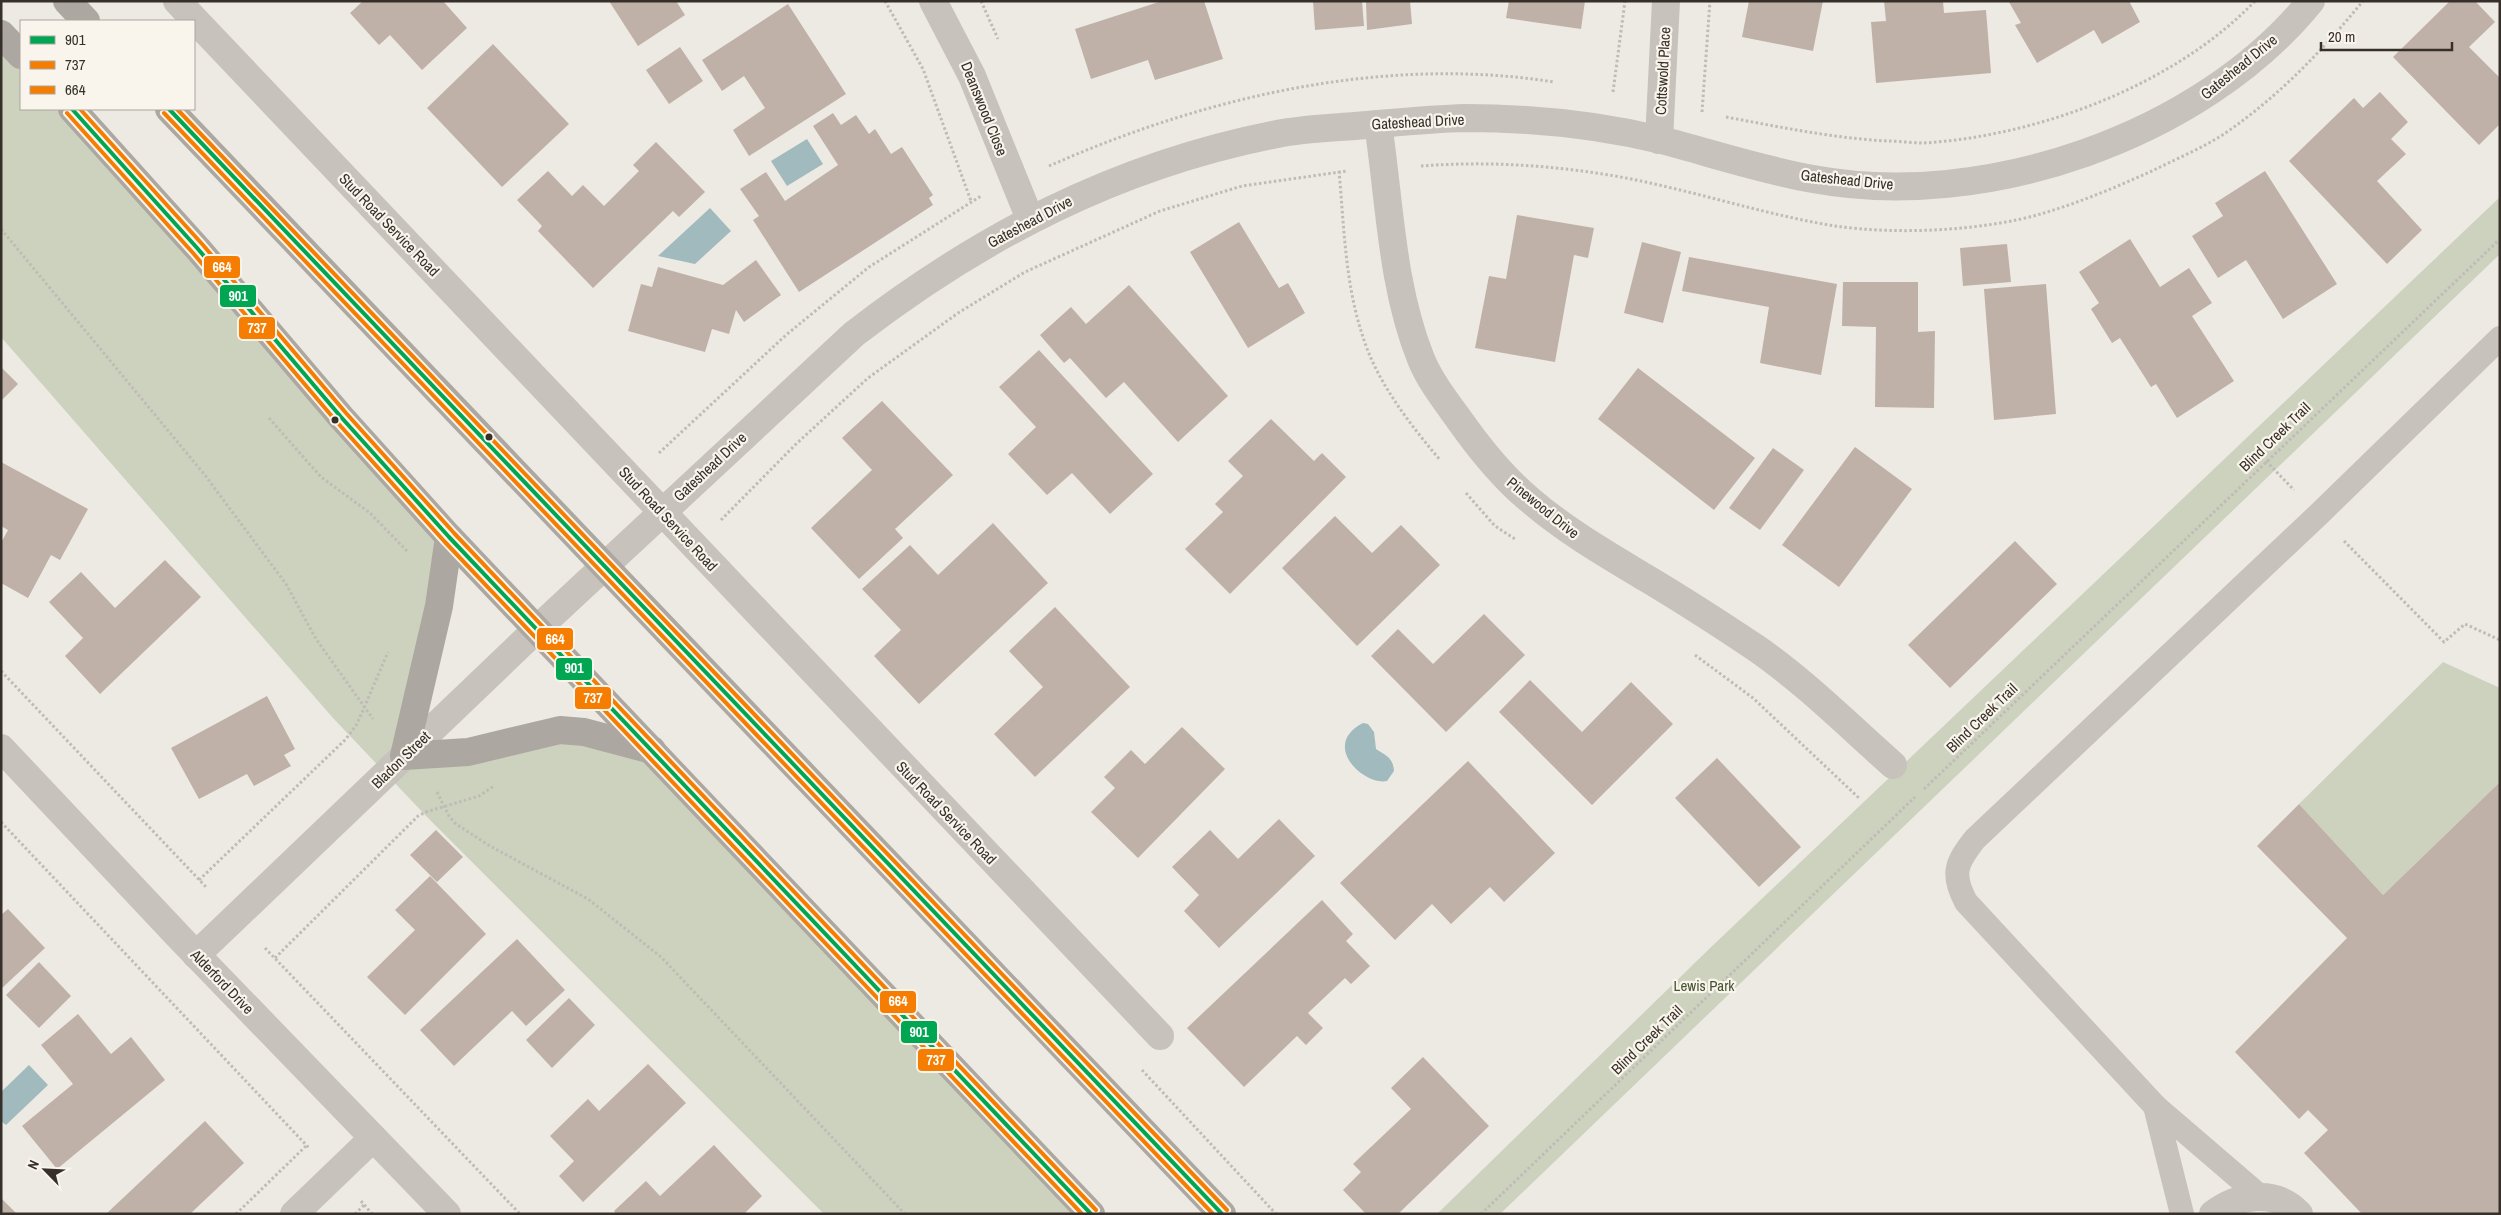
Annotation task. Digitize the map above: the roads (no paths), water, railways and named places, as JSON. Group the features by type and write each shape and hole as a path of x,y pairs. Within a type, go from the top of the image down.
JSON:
{"main road":[{"path":"67,1 85,20"},
{"path":"1,34 20,54"},
{"path":"73,110 198,249 341,417 449,537 1091,1214"},
{"path":"170,110 479,436 606,565 1222,1214"},
{"path":"449,537 439,606 404,756 468,752 560,730 584,732 652,750"}],"street":[{"name":"Stud Road Service Road","path":"176,1 194,20"},
{"name":"Deanswood Close","path":"932,1 972,76 1030,219"},
{"name":"Cottswold Place","path":"1659,140 1666,1"},
{"name":"Gateshead Drive","path":"606,565 854,334 896,301 1030,219 1083,194 1220,147 1281,133 1469,118 1538,122 1617,131 1814,179 1856,184 1898,186 2006,176 2059,162 2113,142 2159,121 2207,94 2258,55 2311,1"},
{"name":"Stud Road Service Road","path":"195,21 1160,1036"},
{"name":"Pinewood Drive","path":"1378,124 1399,286 1410,330 1422,362 1438,390 1476,443 1528,499 1562,527 1698,610 1759,650 1893,764"},
{"name":"Bladon Street","path":"196,955 606,565"},
{"name":"Alderford Drive","path":"1,748 196,955 447,1214"},
{"path":"294,1214 373,1138"},
{"path":"2213,1214 2224,1205 2242,1198 2261,1197 2280,1201 2299,1214"}],"lane":[{"path":"2261,1197 2155,1106 1966,902 1958,886 1956,869 1963,854 1975,839 2318,515 2500,338"},
{"path":"2155,1106 2182,1214"}],"water":[{"path":"807,139 823,164 787,186 771,161"},
{"path":"710,208 731,231 695,264 658,256"},
{"path":"1363,723 1368,724 1374,732 1376,749 1389,758 1392,763 1394,771 1387,781 1378,781 1368,777 1358,771 1350,762 1345,742 1351,732"},
{"path":"29,1065 48,1085 6,1125 1,1121 1,1092"}],"park label":[{"name":"Lewis Park","path":"1704,986"}]}
